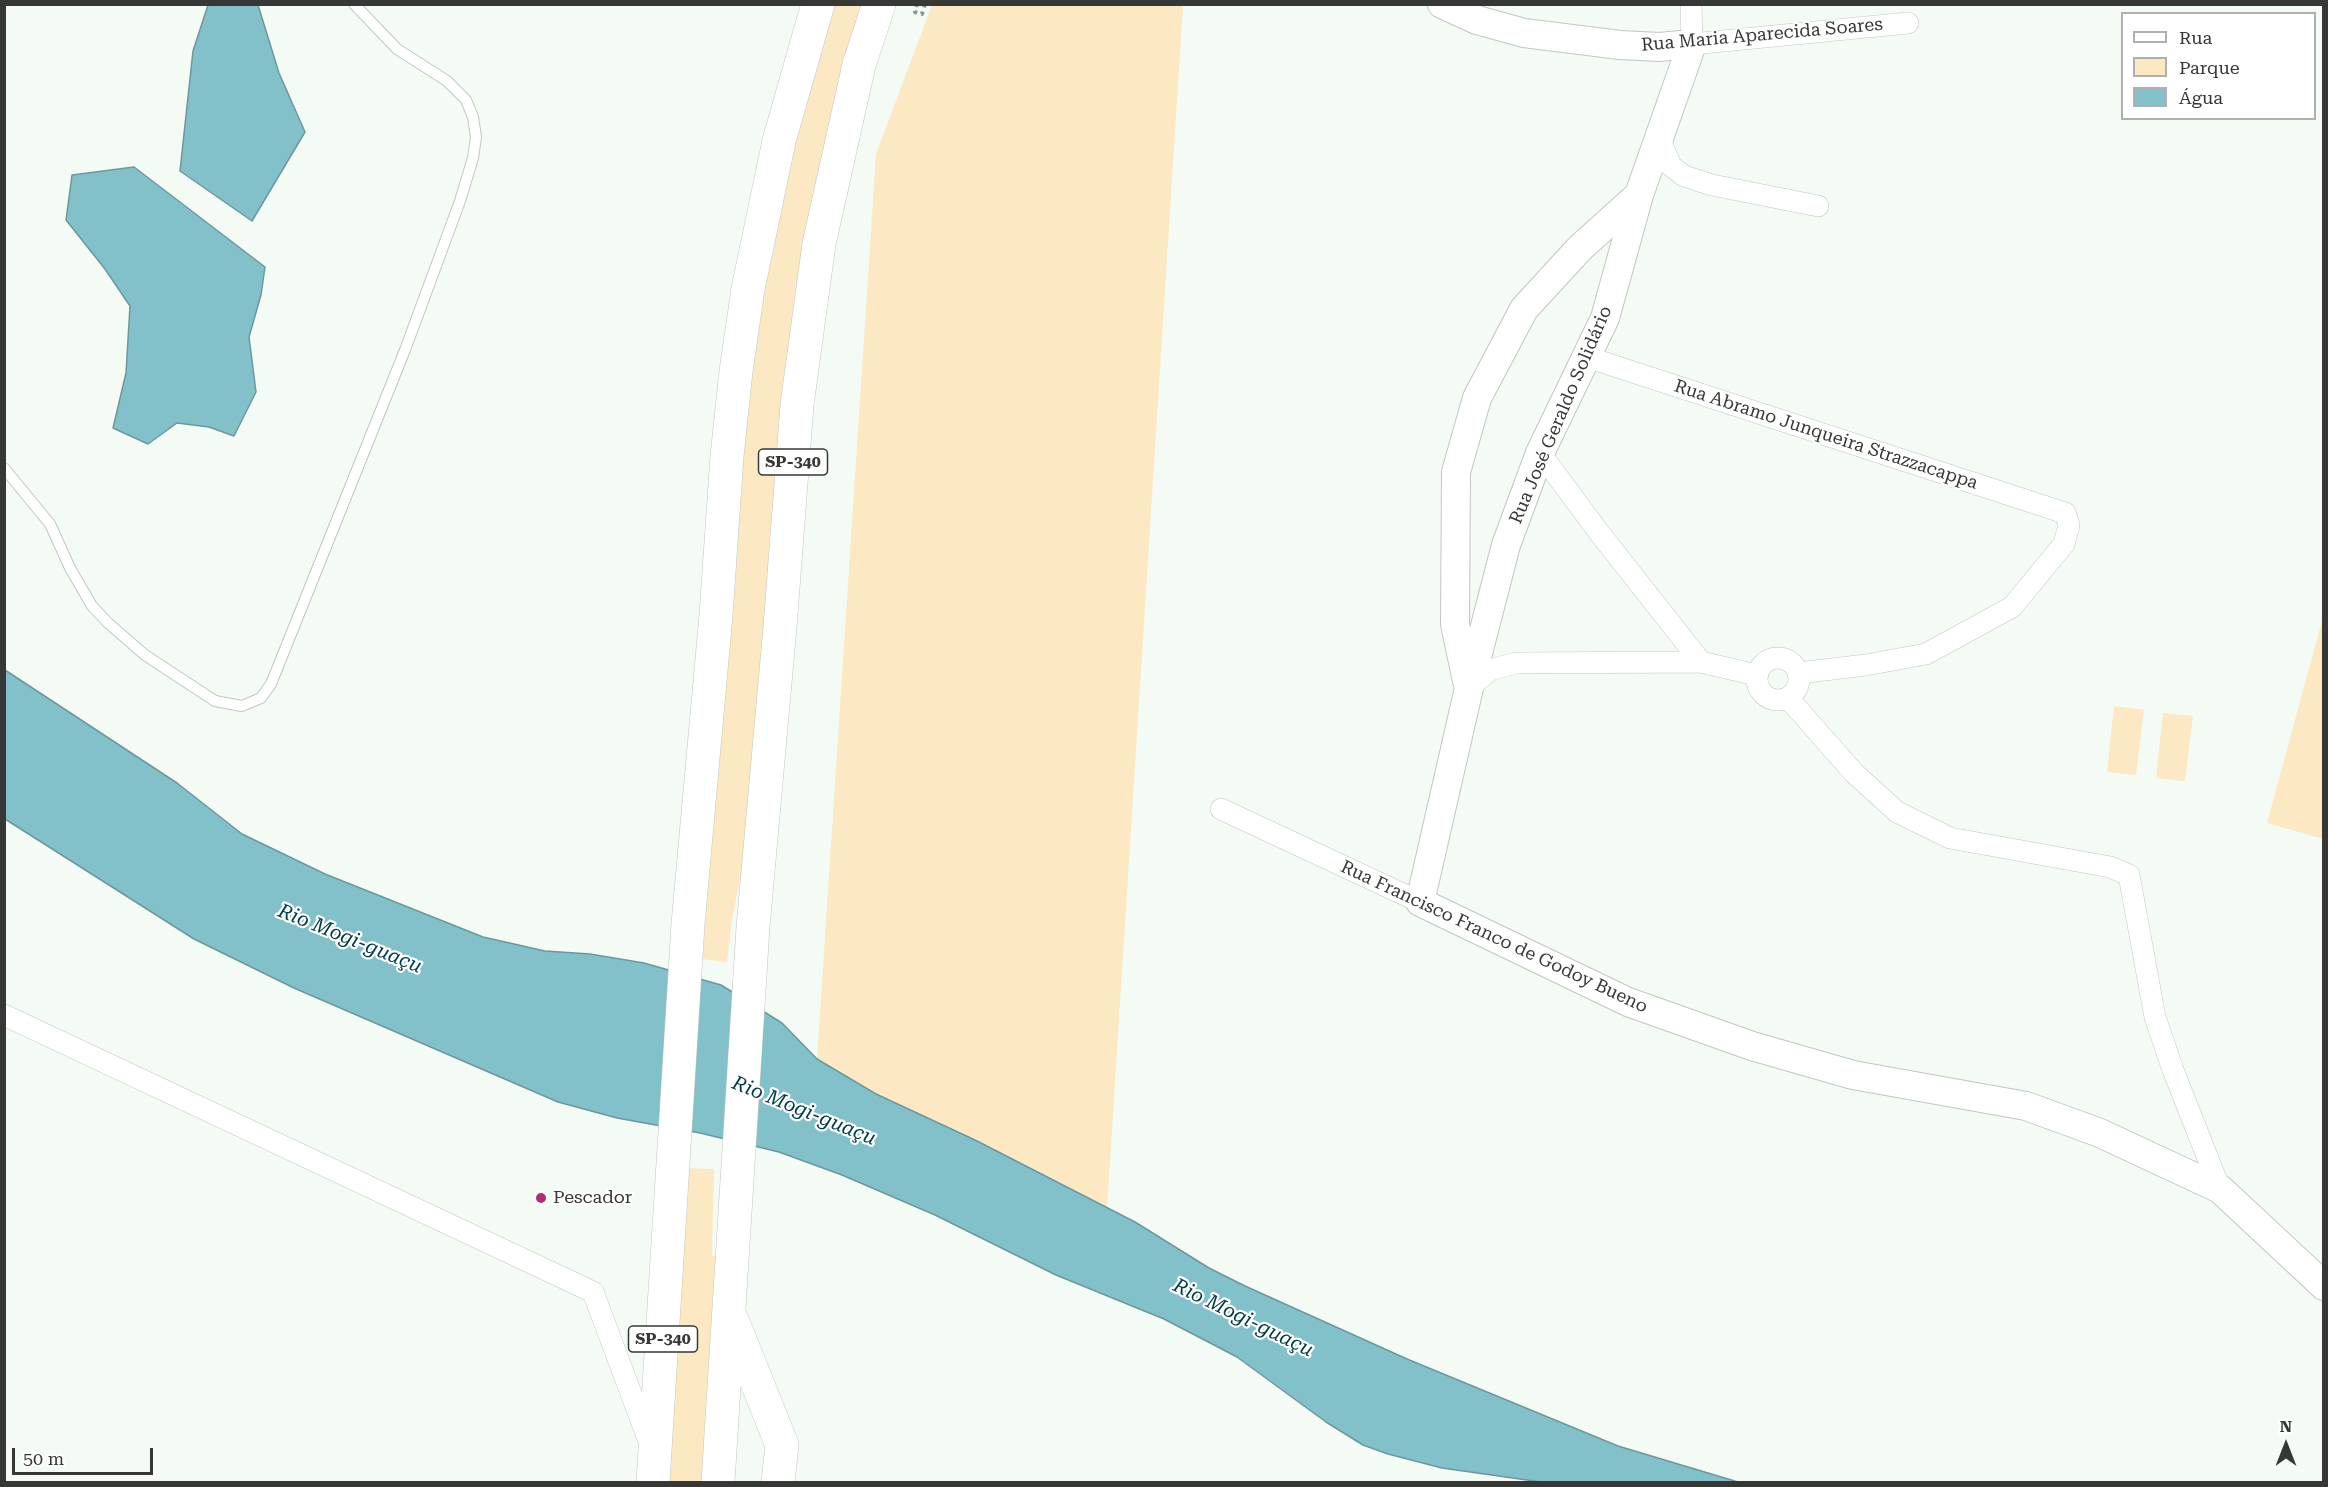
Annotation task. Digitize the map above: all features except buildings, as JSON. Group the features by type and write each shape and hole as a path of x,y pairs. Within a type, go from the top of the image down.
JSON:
{"highway":[{"name":"SP-340","path":"654,1470 688,924 736,371 750,278 779,141 818,4"},
{"name":"SP-340","path":"718,1482 753,927 797,405 819,244 859,65 879,4"},
{"path":"859,65 884,4"},
{"path":"729,1310 782,1445 778,1482"}],"street":[{"name":"Rua Maria Aparecida Soares","path":"1442,4 1477,20 1524,33 1620,45 1659,47 1908,23"},
{"name":"Rua José Geraldo Solidário","path":"1469,688 1506,545 1540,453 1605,318 1639,195 1692,44 1691,4"},
{"path":"1659,138 1671,166 1684,176 1712,185 1818,206"},
{"name":"Rua José Geraldo Solidário","path":"1469,688 1455,624 1456,472 1477,398 1524,309 1580,248 1639,195"},
{"name":"Rua Abramo Junqueira Strazzacappa","path":"1587,357 2065,513 2069,525 2064,544 2012,607 1926,654 1866,665 1799,673"},
{"path":"1540,453 1701,662"},
{"path":"1777,657 1787,659 1799,673 1799,683 1795,692 1788,698 1769,699 1761,693 1757,684 1756,675 1761,666 1777,657"},
{"path":"1420,902 1469,688 1490,670 1516,663 1701,662 1756,675"},
{"path":"1788,698 1854,773 1897,812 1950,838 2110,867 2129,875 2155,1017 2173,1070 2220,1189"},
{"name":"Rua Francisco Franco de Godoy Bueno","path":"1221,809 1628,1002 1752,1046 1853,1075 2026,1106 2100,1133 2220,1189 2324,1286"},
{"path":"4,1015 593,1292 654,1470"}],"lane":[{"path":"4,468 50,524 70,568 92,606 108,623 145,655 215,701 242,706 261,698 271,684 405,350 460,201 473,158 476,137 473,117 466,100 447,81 398,49 354,4"}],"path":[{"path":"917,4 915,12 922,14 925,4"}],"green space":[{"path":"830,5 864,5 744,858 732,920 727,962 701,959 741,423 768,237"},
{"path":"932,5 1183,5 1107,1209 975,1140 876,1094 817,1059 876,154"},
{"path":"2323,617 2323,839 2267,823"},
{"path":"2114,706 2144,710 2136,775 2107,772"},
{"path":"2163,713 2193,716 2185,781 2156,778"},
{"path":"683,1168 714,1169 712,1256 721,1256 707,1482 664,1482"}],"water":[{"path":"208,5 258,5 279,73 305,132 252,221 180,171 193,51"},
{"path":"134,167 265,267 261,295 249,337 256,392 234,436 209,427 177,423 148,444 113,428 126,373 130,306 105,269 66,220 72,175"},
{"name":"Rio Mogi-guaçu","path":"5,670 177,783 242,834 325,874 483,937 545,951 590,954 644,963 721,985 782,1023 817,1059 876,1094 975,1140 1135,1222 1209,1268 1245,1286 1407,1359 1618,1446 1738,1482 1541,1482 1442,1468 1388,1454 1363,1445 1326,1422 1237,1357 1164,1319 1056,1275 935,1215 842,1175 779,1152 700,1133 617,1118 558,1102 294,988 194,939 5,819"}],"place":[{"name":"Pescador","path":"541,1198"}]}
